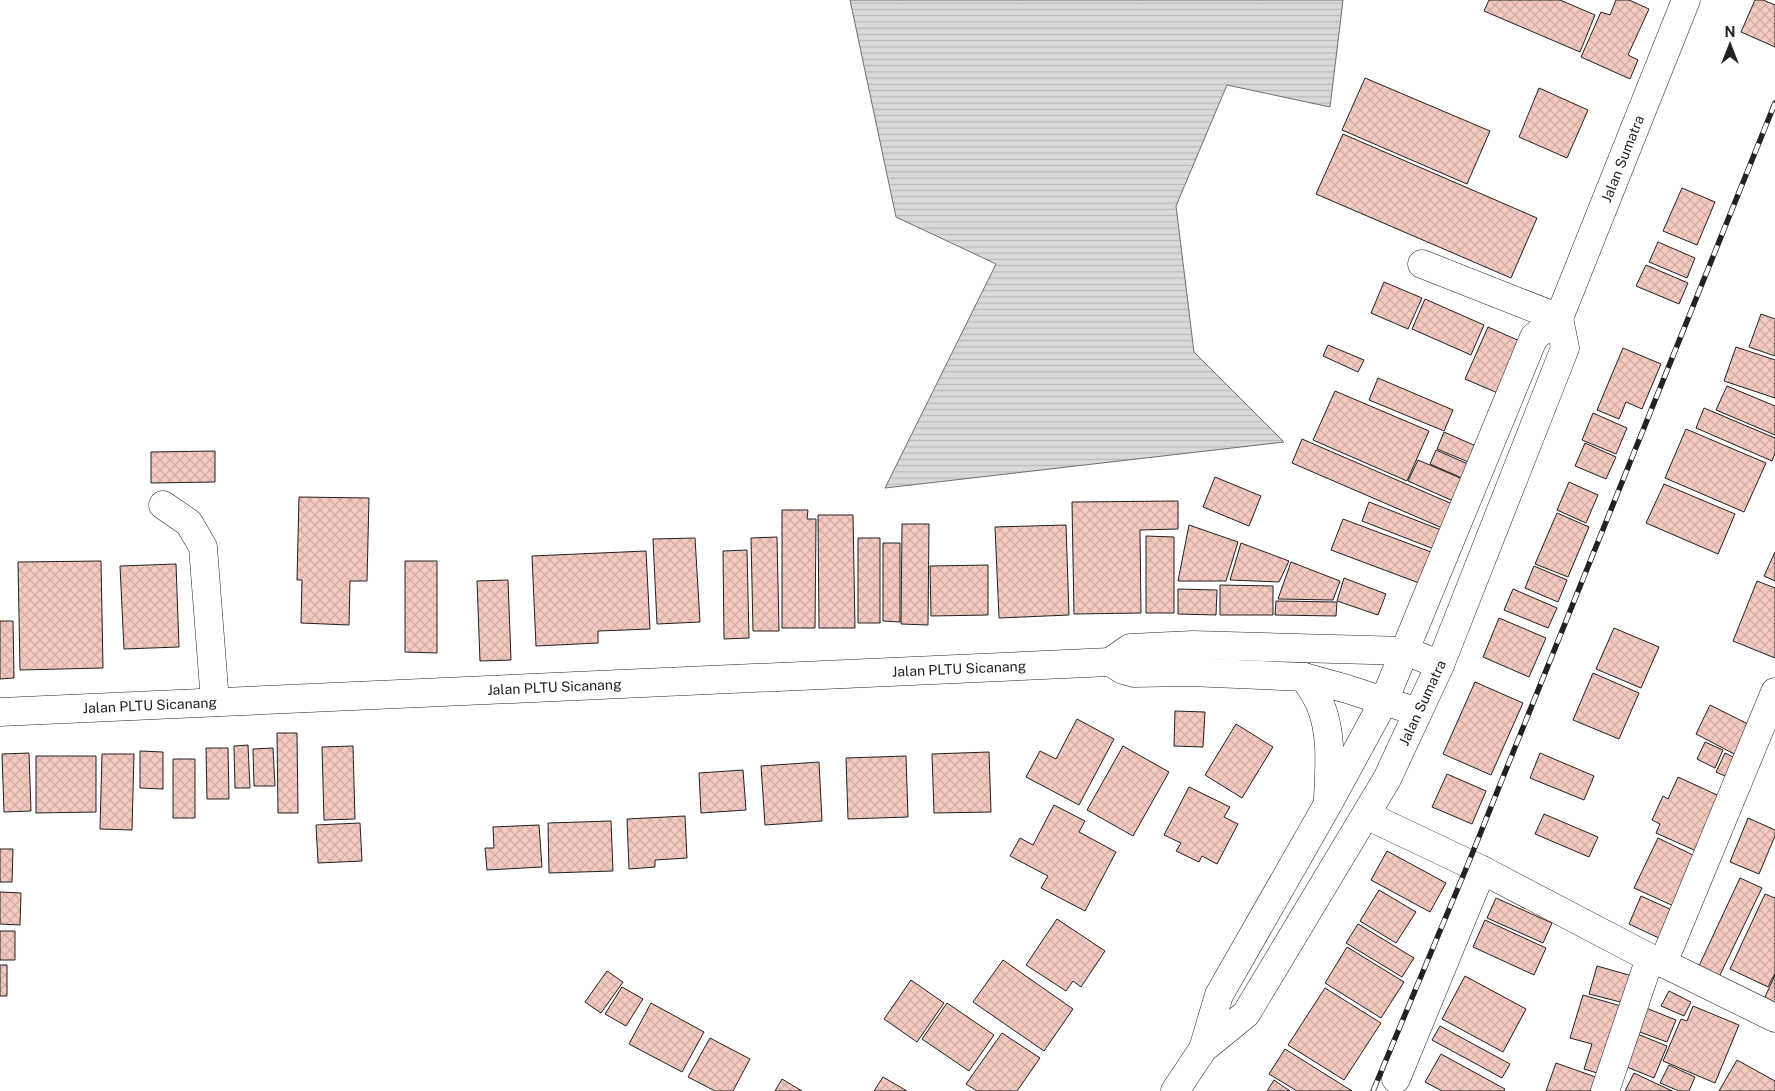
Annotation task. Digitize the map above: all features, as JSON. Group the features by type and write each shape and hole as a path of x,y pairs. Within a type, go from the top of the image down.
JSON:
{"main road":[{"name":"Jalan Sumatra","path":"1203,1049 1219,995 1328,804 1384,700 1406,651 1534,338 1560,318 1686,0"},
{"path":"1422,264 1560,318"},
{"name":"Jalan Sumatra","path":"1174,1091 1203,1049 1246,1014 1387,779 1440,665 1565,348 1560,318"},
{"path":"163,505 190,523 203,547 214,702"},
{"path":"1110,662 1130,648 1193,645 1406,651 1440,665"},
{"name":"Jalan PLTU Sicanang","path":"0,712 1110,662 1123,670 1134,673 1189,672 1304,677 1418,712"},
{"path":"1304,677 1320,702 1326,721 1329,738 1328,804"},
{"path":"1605,1091 1657,961 1775,692"},
{"path":"1366,815 1482,870 1657,961 1775,1018"},
{"path":"1396,1079 1482,870"}],"shaded area":[{"path":"850,0 1343,0 1330,107 1227,85 1176,206 1194,352 1284,442 885,488 996,264 896,217"}],"building":[{"path":"1489,0 1560,0 1595,15 1580,52 1484,11"},
{"path":"1616,0 1629,0 1649,9 1628,55 1638,60 1630,79 1581,57 1601,12 1610,15"},
{"path":"1755,0 1763,0 1775,5 1775,47 1741,32"},
{"path":"1365,78 1490,131 1467,184 1342,130"},
{"path":"1539,88 1588,110 1567,158 1519,137"},
{"path":"1343,134 1537,218 1511,278 1316,194"},
{"path":"1682,188 1715,202 1697,245 1663,231"},
{"path":"1658,242 1695,258 1687,278 1649,262"},
{"path":"1646,265 1688,283 1679,304 1636,286"},
{"path":"1384,282 1422,298 1408,329 1371,313"},
{"path":"1425,299 1484,325 1471,355 1412,329"},
{"path":"1761,314 1775,319 1775,356 1749,347"},
{"path":"1488,327 1522,342 1500,394 1465,379"},
{"path":"1328,345 1364,360 1358,372 1323,356"},
{"path":"1736,347 1775,360 1775,398 1724,381"},
{"path":"1623,348 1661,364 1642,409 1626,402 1619,419 1597,410"},
{"path":"1378,378 1453,410 1444,431 1369,400"},
{"path":"1727,386 1775,406 1775,435 1716,410"},
{"path":"1335,391 1429,431 1407,481 1313,440"},
{"path":"1704,408 1775,438 1775,453 1772,461 1696,428"},
{"path":"1593,413 1627,428 1616,454 1582,440"},
{"path":"1686,429 1766,463 1744,512 1665,478"},
{"path":"1444,432 1485,450 1478,466 1437,449"},
{"path":"1302,439 1457,506 1447,530 1292,463"},
{"path":"1585,443 1616,457 1606,479 1575,466"},
{"path":"1436,450 1477,468 1471,482 1430,464"},
{"path":"215,451 215,482 151,483 151,452"},
{"path":"1418,460 1472,483 1462,505 1408,481"},
{"path":"1215,477 1261,496 1249,526 1203,507"},
{"path":"1569,482 1598,495 1586,523 1557,510"},
{"path":"1664,484 1735,514 1718,554 1646,523"},
{"path":"299,497 369,498 367,581 350,581 349,625 301,623 302,580 297,580"},
{"path":"1178,501 1178,529 1140,530 1141,613 1074,614 1072,502"},
{"path":"1369,502 1441,530 1434,549 1362,521"},
{"path":"782,510 808,510 807,519 816,519 815,628 782,628"},
{"path":"1557,513 1589,527 1568,577 1535,564"},
{"path":"818,515 853,515 855,628 819,628"},
{"path":"1343,519 1431,552 1419,583 1331,550"},
{"path":"902,524 929,524 928,625 901,624"},
{"path":"1066,525 1069,615 999,618 995,527"},
{"path":"1189,525 1238,542 1226,581 1178,581"},
{"path":"1146,536 1174,537 1174,613 1146,613"},
{"path":"777,537 779,631 753,631 751,538"},
{"path":"695,538 700,622 657,624 653,539"},
{"path":"858,538 880,538 880,623 858,623"},
{"path":"883,543 900,543 900,622 883,621"},
{"path":"1241,543 1289,561 1279,582 1230,580"},
{"path":"747,550 749,638 724,639 723,551"},
{"path":"646,551 650,629 598,631 598,643 536,646 532,556"},
{"path":"1775,552 1775,581 1764,576"},
{"path":"101,561 103,668 20,670 18,562"},
{"path":"405,561 437,561 437,653 405,652"},
{"path":"1291,562 1340,581 1333,600 1278,599"},
{"path":"176,564 179,647 124,649 120,566"},
{"path":"988,565 988,615 931,616 930,566"},
{"path":"1534,566 1567,580 1558,602 1525,588"},
{"path":"1344,578 1386,594 1378,615 1337,601"},
{"path":"508,580 511,660 480,661 477,581"},
{"path":"1757,581 1775,588 1775,658 1733,641"},
{"path":"1220,585 1273,586 1273,615 1220,615"},
{"path":"1178,589 1217,590 1216,615 1178,614"},
{"path":"1513,589 1557,608 1548,628 1504,610"},
{"path":"1276,601 1337,602 1336,616 1275,615"},
{"path":"1499,618 1546,638 1529,677 1483,657"},
{"path":"0,621 13,621 14,678 0,679"},
{"path":"1614,628 1659,647 1641,688 1596,669"},
{"path":"1593,673 1639,693 1619,739 1573,720"},
{"path":"1475,682 1523,703 1491,775 1443,754"},
{"path":"1710,705 1754,727 1738,756 1696,734"},
{"path":"1175,711 1205,712 1203,747 1174,746"},
{"path":"1077,719 1114,739 1079,805 1026,777 1040,751 1056,759"},
{"path":"1236,724 1273,747 1242,798 1205,775"},
{"path":"277,733 297,733 298,813 278,813"},
{"path":"1705,742 1723,750 1715,768 1697,759"},
{"path":"248,745 250,788 235,788 234,746"},
{"path":"353,746 355,819 324,820 322,747"},
{"path":"1123,746 1169,772 1133,836 1087,810"},
{"path":"206,748 228,748 229,799 207,799"},
{"path":"273,748 275,786 254,786 253,749"},
{"path":"140,751 163,752 163,789 140,788"},
{"path":"989,752 991,812 934,813 932,754"},
{"path":"29,753 31,811 4,812 2,754"},
{"path":"1540,753 1594,776 1584,800 1530,778"},
{"path":"1725,753 1745,763 1736,781 1716,772"},
{"path":"102,754 134,754 132,830 100,829"},
{"path":"36,756 96,756 96,812 36,813"},
{"path":"906,756 908,817 848,819 846,758"},
{"path":"173,759 195,759 195,818 173,818"},
{"path":"819,762 822,821 765,825 761,766"},
{"path":"743,770 746,810 701,813 699,773"},
{"path":"1447,774 1486,791 1472,824 1432,807"},
{"path":"1678,777 1728,800 1703,854 1656,833 1660,824 1652,820 1663,796 1668,799"},
{"path":"1189,787 1230,807 1224,817 1238,824 1217,864 1202,856 1199,862 1176,851 1181,843 1164,835"},
{"path":"1054,805 1085,821 1079,832 1116,852 1085,911 1041,888 1048,876 1010,856 1020,838 1033,845"},
{"path":"1544,814 1598,837 1589,857 1535,834"},
{"path":"685,816 687,858 655,860 655,867 629,869 627,819"},
{"path":"1748,818 1775,830 1775,836 1759,874 1730,862"},
{"path":"611,821 613,871 549,873 548,823"},
{"path":"360,823 362,861 318,863 316,825"},
{"path":"539,825 542,867 487,870 485,848 494,848 493,827"},
{"path":"1658,838 1701,859 1678,908 1634,888"},
{"path":"0,849 13,849 12,882 0,882"},
{"path":"1387,851 1446,883 1430,912 1371,880"},
{"path":"1740,878 1762,888 1719,977 1698,968"},
{"path":"1379,890 1416,912 1396,943 1360,921"},
{"path":"0,892 21,893 20,925 0,924"},
{"path":"1765,894 1775,898 1775,973 1768,987 1730,969"},
{"path":"1641,896 1674,911 1661,939 1629,924"},
{"path":"1496,898 1552,923 1543,943 1487,918"},
{"path":"1057,919 1105,951 1081,987 1073,981 1066,991 1026,965"},
{"path":"1485,920 1546,948 1534,975 1473,947"},
{"path":"1358,924 1414,958 1402,977 1346,943"},
{"path":"0,931 15,931 15,960 0,960"},
{"path":"1347,947 1404,982 1381,1018 1325,983"},
{"path":"1003,960 1073,1009 1044,1051 973,1002"},
{"path":"0,965 7,965 7,996 0,996"},
{"path":"1597,966 1636,977 1628,1004 1589,994"},
{"path":"607,971 623,982 601,1013 585,1002"},
{"path":"1775,975 1775,1004 1764,999"},
{"path":"1465,976 1526,1009 1503,1052 1442,1019"},
{"path":"911,980 944,1003 917,1042 884,1019"},
{"path":"622,987 643,999 626,1026 605,1014"},
{"path":"1325,988 1381,1023 1344,1080 1288,1045"},
{"path":"1669,991 1691,1002 1684,1016 1661,1006"},
{"path":"1583,995 1628,1008 1607,1076 1584,1069 1592,1044 1570,1038"},
{"path":"651,1003 704,1032 682,1072 629,1044"},
{"path":"947,1003 994,1035 969,1071 922,1039"},
{"path":"1693,1006 1739,1025 1715,1083 1663,1061 1681,1019 1687,1021"},
{"path":"1646,1008 1676,1020 1667,1042 1637,1031"},
{"path":"1440,1026 1510,1064 1502,1078 1432,1040"},
{"path":"1630,1031 1667,1046 1654,1078 1617,1063"},
{"path":"1002,1033 1040,1058 1017,1091 977,1091 966,1084"},
{"path":"710,1038 750,1059 733,1091 715,1091 688,1077"},
{"path":"1285,1049 1352,1091 1297,1091 1269,1074"},
{"path":"1441,1054 1505,1089 1504,1091 1442,1091 1425,1082"},
{"path":"1737,1060 1775,1081 1775,1091 1719,1091"},
{"path":"1556,1063 1604,1080 1600,1091 1546,1091"},
{"path":"1669,1065 1695,1077 1689,1091 1679,1091 1660,1083"},
{"path":"1634,1073 1672,1091 1625,1091"},
{"path":"883,1077 907,1091 874,1091"},
{"path":"782,1079 802,1091 775,1091"},
{"path":"1274,1080 1290,1091 1267,1091"}],"railway":[{"path":"1373,1091 1468,864 1775,103"}]}
